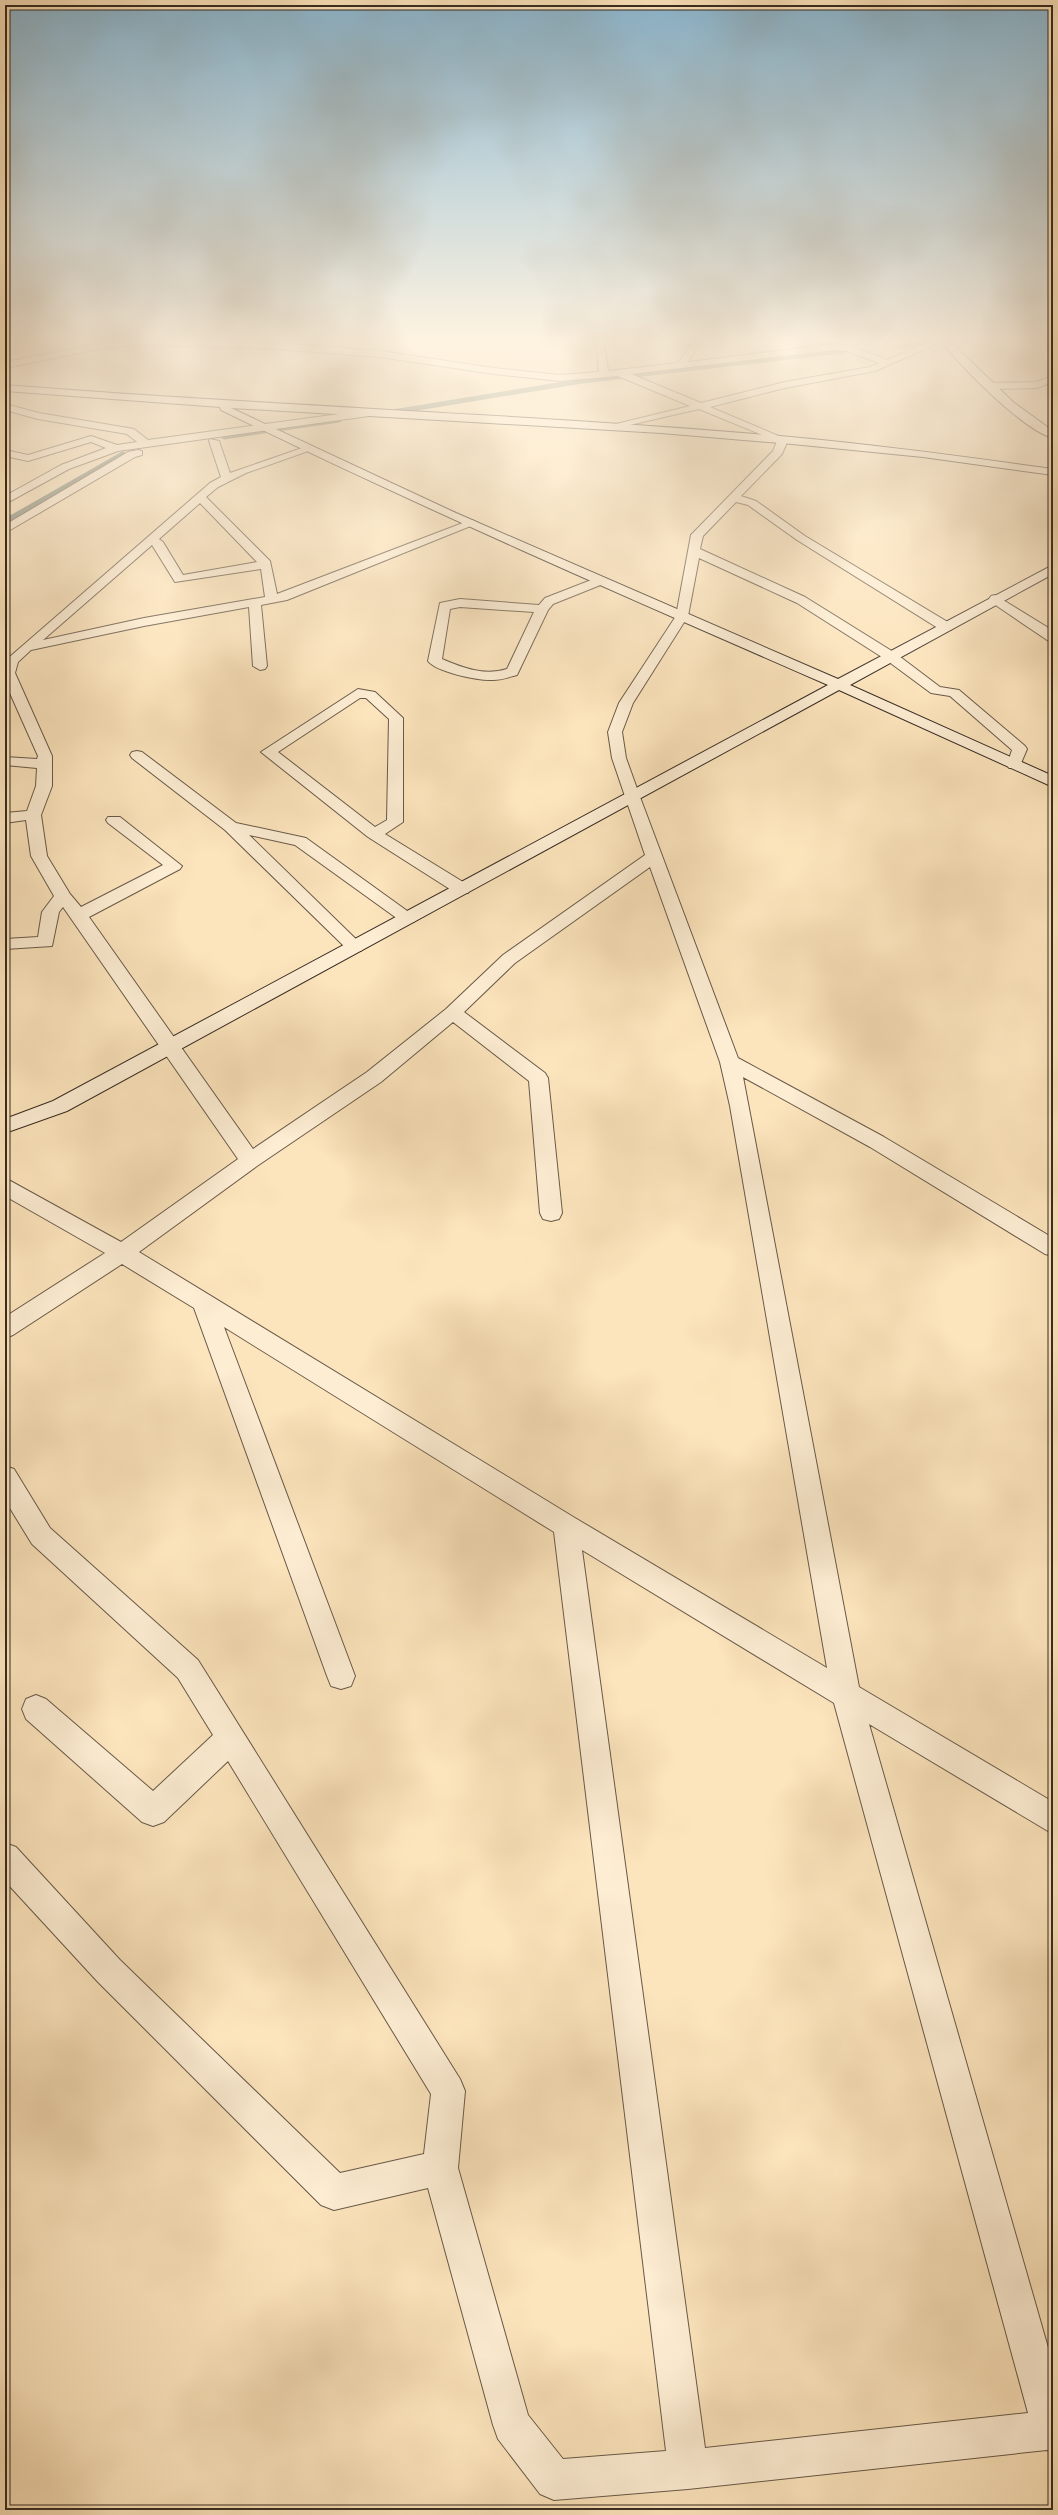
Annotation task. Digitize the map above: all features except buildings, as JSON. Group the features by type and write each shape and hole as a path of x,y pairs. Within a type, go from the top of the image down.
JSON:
{"street":[{"path":"5,501 65,467 85,459"},
{"path":"5,530 123,459"},
{"path":"222,459 226,477"},
{"path":"250,1161 79,915 63,896 39,856 33,815 44,786 45,756 8,673 9,658 27,647 200,497 226,477 278,459"},
{"path":"332,459 599,581 839,685 1053,782"},
{"path":"5,1477 41,1536 188,1669 448,2091 440,2168 512,2425 554,2480 688,2469 1052,2432 846,1694 740,1106 730,1062 632,797 619,758 615,732 626,703 682,616 697,536 736,498 771,459"},
{"path":"956,459 1053,472"},
{"path":"200,497 266,564 271,598"},
{"path":"736,498 752,503 800,538 946,627"},
{"path":"27,647 144,622 283,597 472,523"},
{"path":"150,541 157,542 179,579 266,564"},
{"path":"694,551 802,600 890,656 936,690 954,693 1020,749 1014,765"},
{"path":"5,1126 60,1106 1053,569"},
{"path":"542,609 460,603 444,606 435,661 461,673 499,677 512,672 542,609 549,601 599,581"},
{"path":"995,600 1042,630 1053,640"},
{"path":"255,602 260,666"},
{"path":"374,834 395,822 396,718 370,696 358,693 268,752 374,834 462,889"},
{"path":"137,755 231,827 355,947"},
{"path":"5,761 45,764"},
{"path":"5,818 33,815"},
{"path":"79,915 174,866 114,820"},
{"path":"231,827 300,841 408,918"},
{"path":"5,1329 122,1253 250,1161 374,1077 453,1013 508,958 655,856"},
{"path":"5,944 46,942 51,912 63,896"},
{"path":"453,1013 538,1078 550,1213"},
{"path":"730,1062 877,1142 1053,1248"},
{"path":"5,1186 122,1253 566,1526 1053,1819"},
{"path":"202,1302 342,1676"},
{"path":"566,1526 688,2469"},
{"path":"36,1709 153,1811 231,1738"},
{"path":"5,1858 109,1971 334,2192 440,2168"}],"waterway":[{"path":"9,519 114,459"},
{"path":"5,521 9,519"}]}
